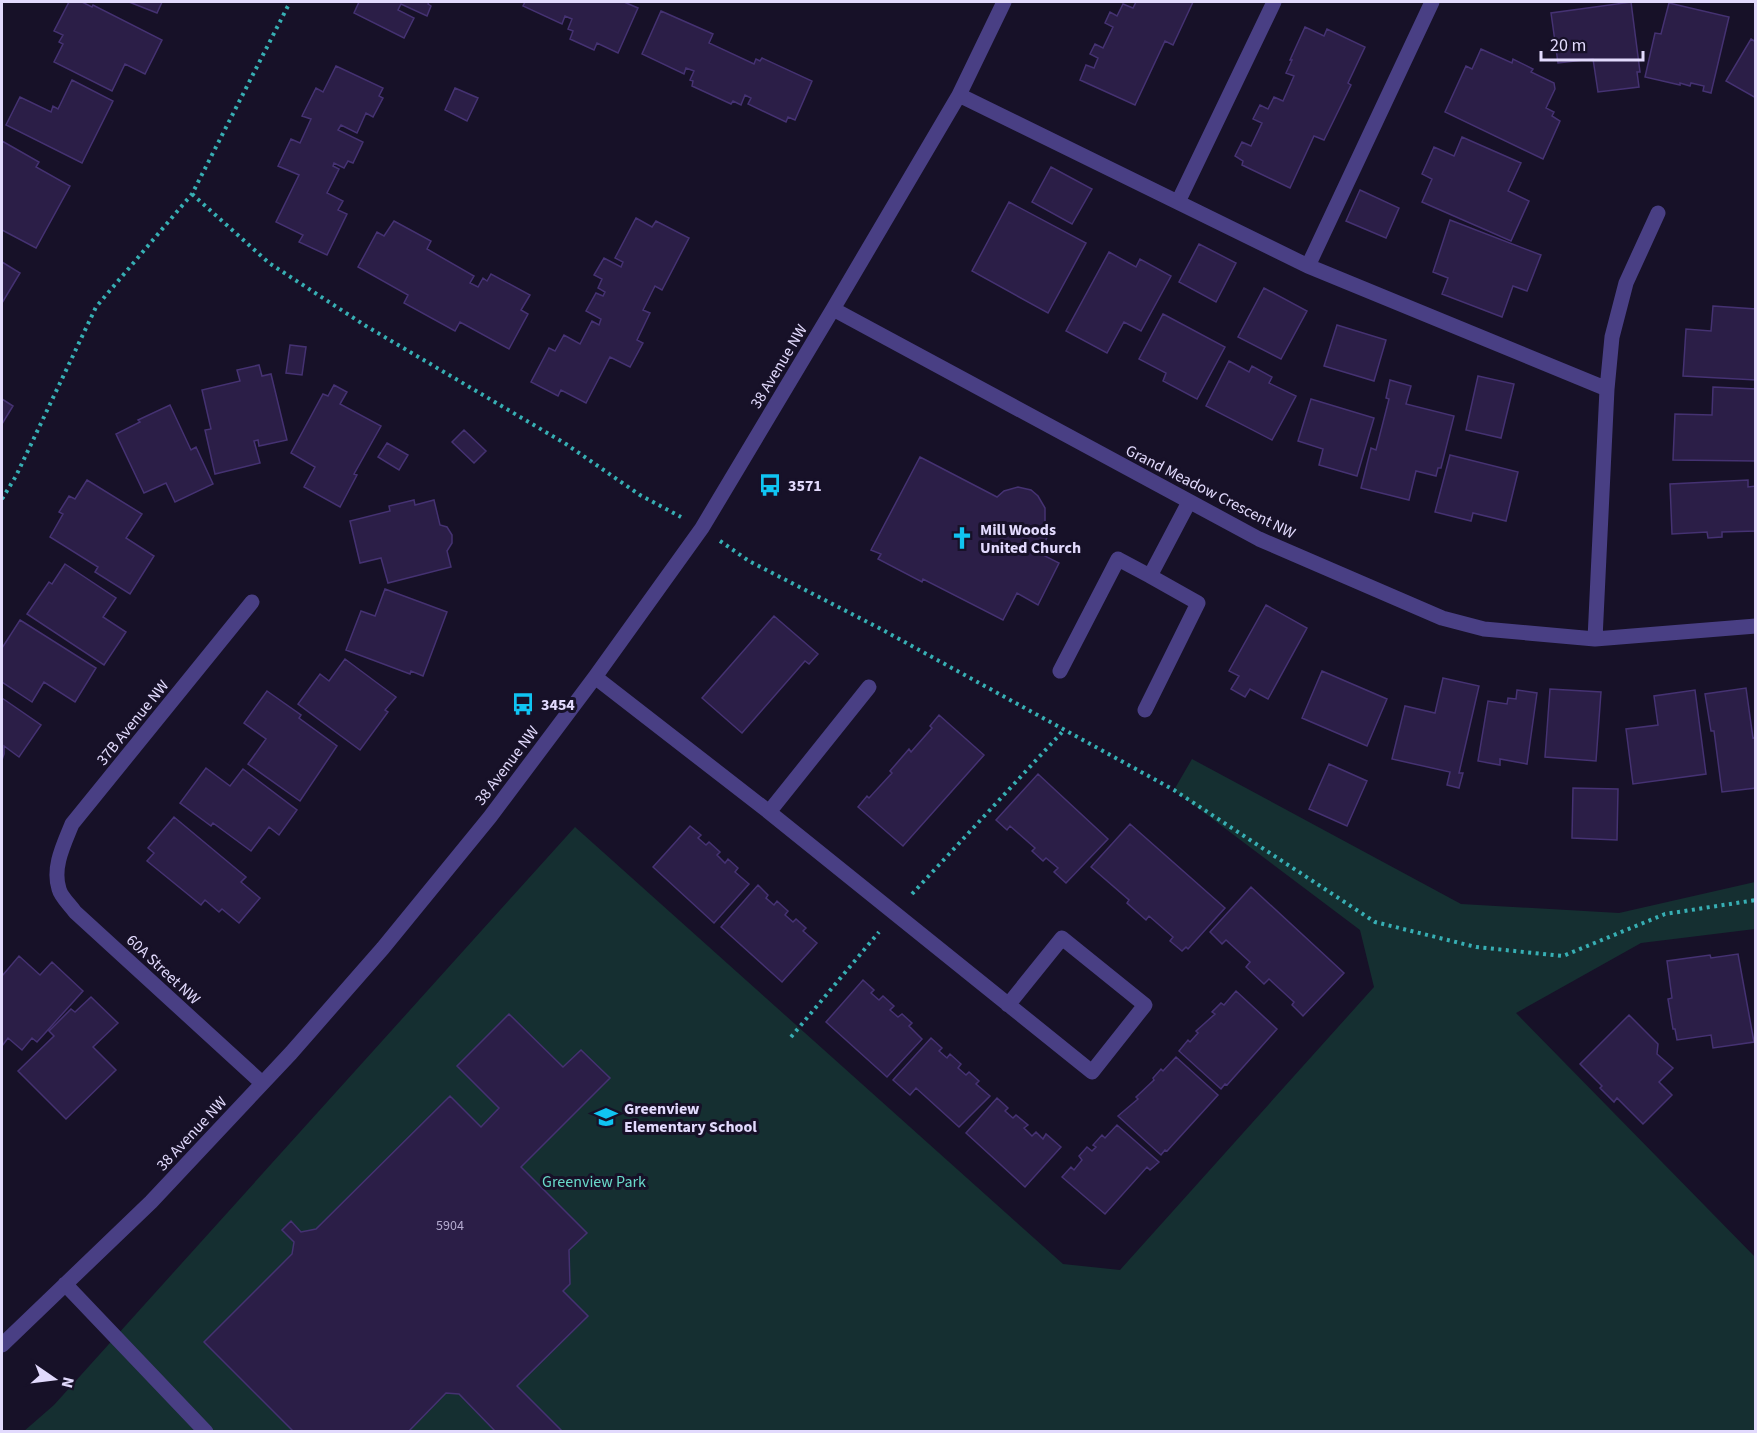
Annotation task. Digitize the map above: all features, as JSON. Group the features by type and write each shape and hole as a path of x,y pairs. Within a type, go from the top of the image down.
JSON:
{"street":[{"name":"38 Avenue NW","path":"2,1345 151,1202 291,1053 383,948 490,817 595,677 702,528 959,95 1004,2"},
{"path":"1178,202 1274,2"},
{"path":"1308,266 1432,2"},
{"path":"959,95 1308,266 1607,389"},
{"path":"1595,639 1607,389 1612,337 1626,283 1658,213"},
{"name":"Grand Meadow Crescent NW","path":"833,309 1259,539 1442,618 1484,629 1595,639 1755,626"},
{"path":"1150,576 1189,502"},
{"path":"1060,671 1118,559 1198,603 1145,710"},
{"name":"37B Avenue NW","path":"57,873 61,850 72,824 252,602"},
{"path":"595,677 769,812 1008,1005 1092,1072 1145,1005 1062,938 1008,1005"},
{"path":"769,812 869,687"},
{"name":"60A Street NW","path":"57,873 59,890 75,912 261,1083"},
{"path":"65,1284 206,1431"}],"path":[{"path":"2,499 16,476 96,307 192,194 291,2"},
{"path":"192,194 269,263 366,326 566,444 640,495 702,528 749,561 881,629 1174,790 1375,922 1476,947 1563,956 1665,914 1755,900"},
{"path":"792,1036 895,913 1064,730"}],"green space":[{"name":"Greenview Park","path":"1192,759 1461,904 1619,913 1755,882 1755,929 1641,943 1516,1013 1755,1257 1755,1431 23,1432 54,1405 575,827 1063,1264 1120,1270 1374,987 1360,930 1174,790"}],"building":[{"path":"69,2 82,2 92,7 93,5 162,40 145,74 125,64 112,91 54,62 63,44 59,42 63,35 54,31"},
{"path":"129,2 162,2 157,13"},
{"path":"359,2 429,2 431,6 427,16 401,4 398,10 414,18 404,38 354,13"},
{"path":"525,2 624,2 638,8 618,53 597,43 594,50 570,39 573,31 568,29 572,19 565,16 562,24 523,6"},
{"path":"1136,2 1193,2 1173,45 1165,41 1135,105 1080,80 1086,65 1094,68 1098,58 1090,54 1095,44 1103,48 1113,27 1105,23 1110,12 1117,16 1123,4 1133,8"},
{"path":"1631,2 1640,72 1637,72 1639,87 1598,92 1593,59 1558,63 1551,13"},
{"path":"1669,3 1729,17 1711,93 1703,91 1704,86 1691,83 1690,86 1680,83 1680,85 1645,77 1655,33 1661,34"},
{"path":"661,11 713,34 709,43 754,64 756,59 760,61 762,58 812,81 795,120 788,117 786,122 748,104 751,98 745,95 741,105 733,101 731,104 692,86 693,81 690,80 694,71 686,68 684,74 642,54"},
{"path":"1305,27 1324,36 1327,29 1365,47 1348,83 1351,85 1324,140 1314,136 1290,188 1242,165 1243,161 1235,156 1242,142 1251,146 1262,123 1253,119 1260,105 1268,109 1274,97 1283,101 1294,76 1286,73"},
{"path":"1751,39 1756,42 1756,98 1726,81"},
{"path":"1481,49 1512,63 1513,59 1533,69 1531,72 1554,83 1555,89 1546,108 1554,112 1552,116 1560,121 1543,159 1445,112 1466,66 1472,69"},
{"path":"336,66 383,88 379,96 383,98 373,117 366,113 357,133 341,125 338,130 363,142 353,163 348,161 344,168 334,163 333,166 339,169 327,193 343,201 338,210 347,214 327,255 299,242 303,235 276,222 299,175 278,166 291,139 300,143 311,119 302,116 316,88 323,92"},
{"path":"72,80 113,101 82,163 6,125 20,97 51,112 53,106 58,109"},
{"path":"455,88 478,98 467,121 445,110"},
{"path":"1462,137 1521,163 1508,191 1529,201 1511,241 1422,202 1432,179 1422,174 1434,147 1454,156"},
{"path":"2,141 39,162 36,167 70,186 36,248 2,230"},
{"path":"1051,167 1092,189 1072,224 1032,202"},
{"path":"1360,190 1399,208 1386,238 1346,221"},
{"path":"1009,202 1086,243 1048,313 972,271"},
{"path":"636,218 652,227 656,221 689,238 662,290 655,286 643,310 650,313 637,340 643,343 630,367 610,357 586,403 561,390 558,396 531,382 549,348 555,351 564,335 580,344 592,321 599,325 601,319 586,311 596,293 603,296 605,292 598,288 602,279 594,275 604,258 621,267 623,262 615,258"},
{"path":"1450,220 1541,255 1527,291 1513,286 1502,317 1442,294 1448,278 1433,272"},
{"path":"394,221 431,241 427,249 474,276 470,283 478,287 483,278 487,281 491,274 530,295 521,310 528,314 509,349 460,322 455,331 404,303 408,295 358,267 377,232 384,236"},
{"path":"1199,244 1236,263 1216,302 1179,282"},
{"path":"1109,252 1136,267 1140,259 1171,276 1141,331 1124,322 1107,353 1066,331"},
{"path":"2,262 20,273 2,303"},
{"path":"1264,288 1307,311 1281,359 1238,337"},
{"path":"1713,306 1756,309 1756,380 1683,376 1686,329 1711,331"},
{"path":"1163,314 1225,347 1197,399 1163,381 1166,373 1139,359"},
{"path":"1337,325 1386,340 1374,381 1324,366"},
{"path":"290,345 306,347 302,375 286,373"},
{"path":"1229,361 1249,372 1252,366 1272,377 1269,383 1296,396 1272,440 1206,406"},
{"path":"259,365 262,376 271,374 287,440 259,446 258,440 254,441 260,463 215,474 205,430 211,429 202,390 240,381 237,370"},
{"path":"1478,376 1514,384 1501,438 1466,430"},
{"path":"1390,380 1411,386 1406,404 1454,416 1441,468 1438,468 1436,476 1416,471 1409,500 1361,488 1371,448 1376,450 1389,399 1386,398"},
{"path":"334,385 347,392 340,404 381,426 354,474 357,475 340,507 304,487 315,467 291,453 323,394 328,396"},
{"path":"1713,387 1756,389 1756,461 1673,460 1675,414 1712,415"},
{"path":"2,399 13,406 2,424"},
{"path":"1311,399 1374,418 1357,476 1319,465 1323,449 1298,441"},
{"path":"170,405 191,450 196,447 213,484 175,502 166,483 144,493 116,434 140,422 138,420"},
{"path":"464,430 486,451 474,463 452,442"},
{"path":"387,443 408,455 399,470 378,457"},
{"path":"1450,455 1518,472 1506,521 1473,513 1471,521 1435,512"},
{"name":"Mill Woods United Church","path":"920,457 997,497 1004,491 1018,487 1031,490 1038,496 1045,508 1045,522 1053,526 1039,553 1059,563 1038,605 1017,593 1003,620 878,559 881,554 871,550"},
{"path":"87,480 142,514 126,538 154,556 130,594 95,572 98,567 50,537 63,514 59,512 69,496 75,499"},
{"path":"1748,480 1748,487 1756,486 1756,531 1722,532 1722,537 1708,538 1707,532 1672,534 1670,484"},
{"path":"414,500 415,505 434,500 440,525 447,527 452,535 452,543 447,551 451,567 388,583 381,558 360,563 350,521 390,511 389,506"},
{"path":"65,564 116,598 103,617 126,632 104,665 27,614 49,582 52,584"},
{"path":"385,589 447,612 423,676 411,671 410,674 346,650 361,611 375,616"},
{"path":"1266,605 1307,628 1268,699 1250,689 1245,697 1231,689 1239,676 1229,671"},
{"path":"774,616 818,654 809,664 805,661 742,733 702,698"},
{"path":"20,620 96,668 75,702 44,682 32,702 2,682 2,648"},
{"path":"345,659 396,697 385,710 388,712 360,750 298,704 320,674 329,681"},
{"path":"1322,671 1387,699 1367,746 1302,718"},
{"path":"1443,678 1479,686 1459,773 1463,773 1459,788 1447,785 1450,772 1392,759 1405,706 1435,713"},
{"path":"1746,688 1753,738 1756,737 1756,788 1722,792 1714,731 1711,731 1705,694"},
{"path":"1550,689 1601,692 1596,761 1545,757"},
{"path":"1517,690 1537,693 1527,764 1500,759 1500,765 1478,761 1488,701 1507,704 1508,698 1516,699"},
{"path":"1695,690 1706,774 1633,784 1626,729 1658,725 1654,696"},
{"path":"267,691 301,715 299,718 337,746 300,801 248,764 266,739 244,723"},
{"path":"2,698 41,725 19,757 4,746 2,760"},
{"path":"939,715 984,755 903,846 858,807 892,773 890,771 909,749 911,752 932,728 930,726"},
{"path":"1329,764 1367,781 1347,826 1309,809"},
{"path":"206,768 230,786 243,769 297,810 279,835 269,827 251,851 213,823 211,826 180,803"},
{"path":"1038,774 1108,839 1066,883 1054,872 1058,868 1046,858 1043,861 1032,851 1035,848 1010,826 1007,830 996,820"},
{"path":"1573,788 1618,789 1617,840 1572,838"},
{"path":"174,817 246,877 241,882 260,898 239,923 222,909 219,912 205,900 201,905 147,861 154,853 148,848"},
{"path":"1130,824 1225,908 1188,949 1186,947 1182,951 1170,941 1173,937 1149,916 1146,920 1127,903 1129,900 1091,867"},
{"path":"690,826 701,835 698,838 706,845 709,842 720,852 717,855 725,863 728,859 738,868 735,872 749,884 714,923 653,867"},
{"path":"758,885 768,895 766,898 774,905 777,901 788,911 785,915 793,922 796,919 806,928 803,931 817,943 782,982 721,927"},
{"path":"1251,887 1344,973 1303,1016 1292,1005 1294,1002 1269,979 1264,984 1246,967 1250,962 1226,940 1222,944 1210,932"},
{"path":"1738,954 1754,1042 1713,1048 1711,1035 1677,1040 1668,999 1672,998 1667,961"},
{"path":"19,956 40,975 52,962 83,991 37,1042 32,1038 22,1050 8,1038 2,1046 2,976"},
{"path":"863,980 874,990 871,993 879,1000 883,996 894,1006 890,1010 898,1017 902,1014 912,1023 909,1026 922,1039 887,1077 826,1022"},
{"path":"1236,991 1277,1029 1221,1089 1179,1051 1215,1014 1212,1012 1221,1003 1224,1005"},
{"path":"91,997 118,1023 93,1047 116,1070 66,1119 18,1071 54,1036 49,1031 71,1009 75,1012"},
{"path":"509,1014 563,1067 581,1050 610,1078 521,1167 587,1233 569,1250 570,1284 563,1291 588,1316 517,1386 563,1432 496,1432 459,1394 446,1393 408,1432 294,1432 204,1342 292,1254 294,1242 282,1230 291,1221 301,1232 316,1229 450,1096 481,1127 499,1108 457,1066"},
{"path":"1629,1015 1658,1044 1657,1054 1673,1068 1659,1082 1672,1095 1643,1124 1617,1098 1614,1102 1580,1064"},
{"path":"931,1038 942,1048 939,1051 947,1058 950,1054 961,1064 958,1068 966,1075 969,1072 979,1081 976,1084 990,1096 959,1127 916,1088 910,1095 893,1080"},
{"path":"1176,1057 1218,1095 1161,1155 1118,1116 1138,1099 1136,1097 1154,1080 1153,1078 1161,1069 1163,1071"},
{"path":"997,1098 1008,1108 1005,1111 1013,1118 1016,1115 1028,1125 1024,1128 1032,1136 1036,1132 1043,1139 1046,1134 1061,1147 1025,1187 966,1133"},
{"path":"1117,1125 1159,1162 1150,1170 1147,1167 1105,1214 1062,1177 1071,1167 1074,1170 1082,1160 1079,1156 1087,1147 1092,1151 1096,1147 1093,1145 1102,1135 1105,1138"}],"place":[{"name":"3571","path":"770,485"},
{"name":"Mill Woods United Church","path":"962,538"},
{"name":"3454","path":"523,704"},
{"name":"Greenview Elementary School","path":"606,1117"}]}
